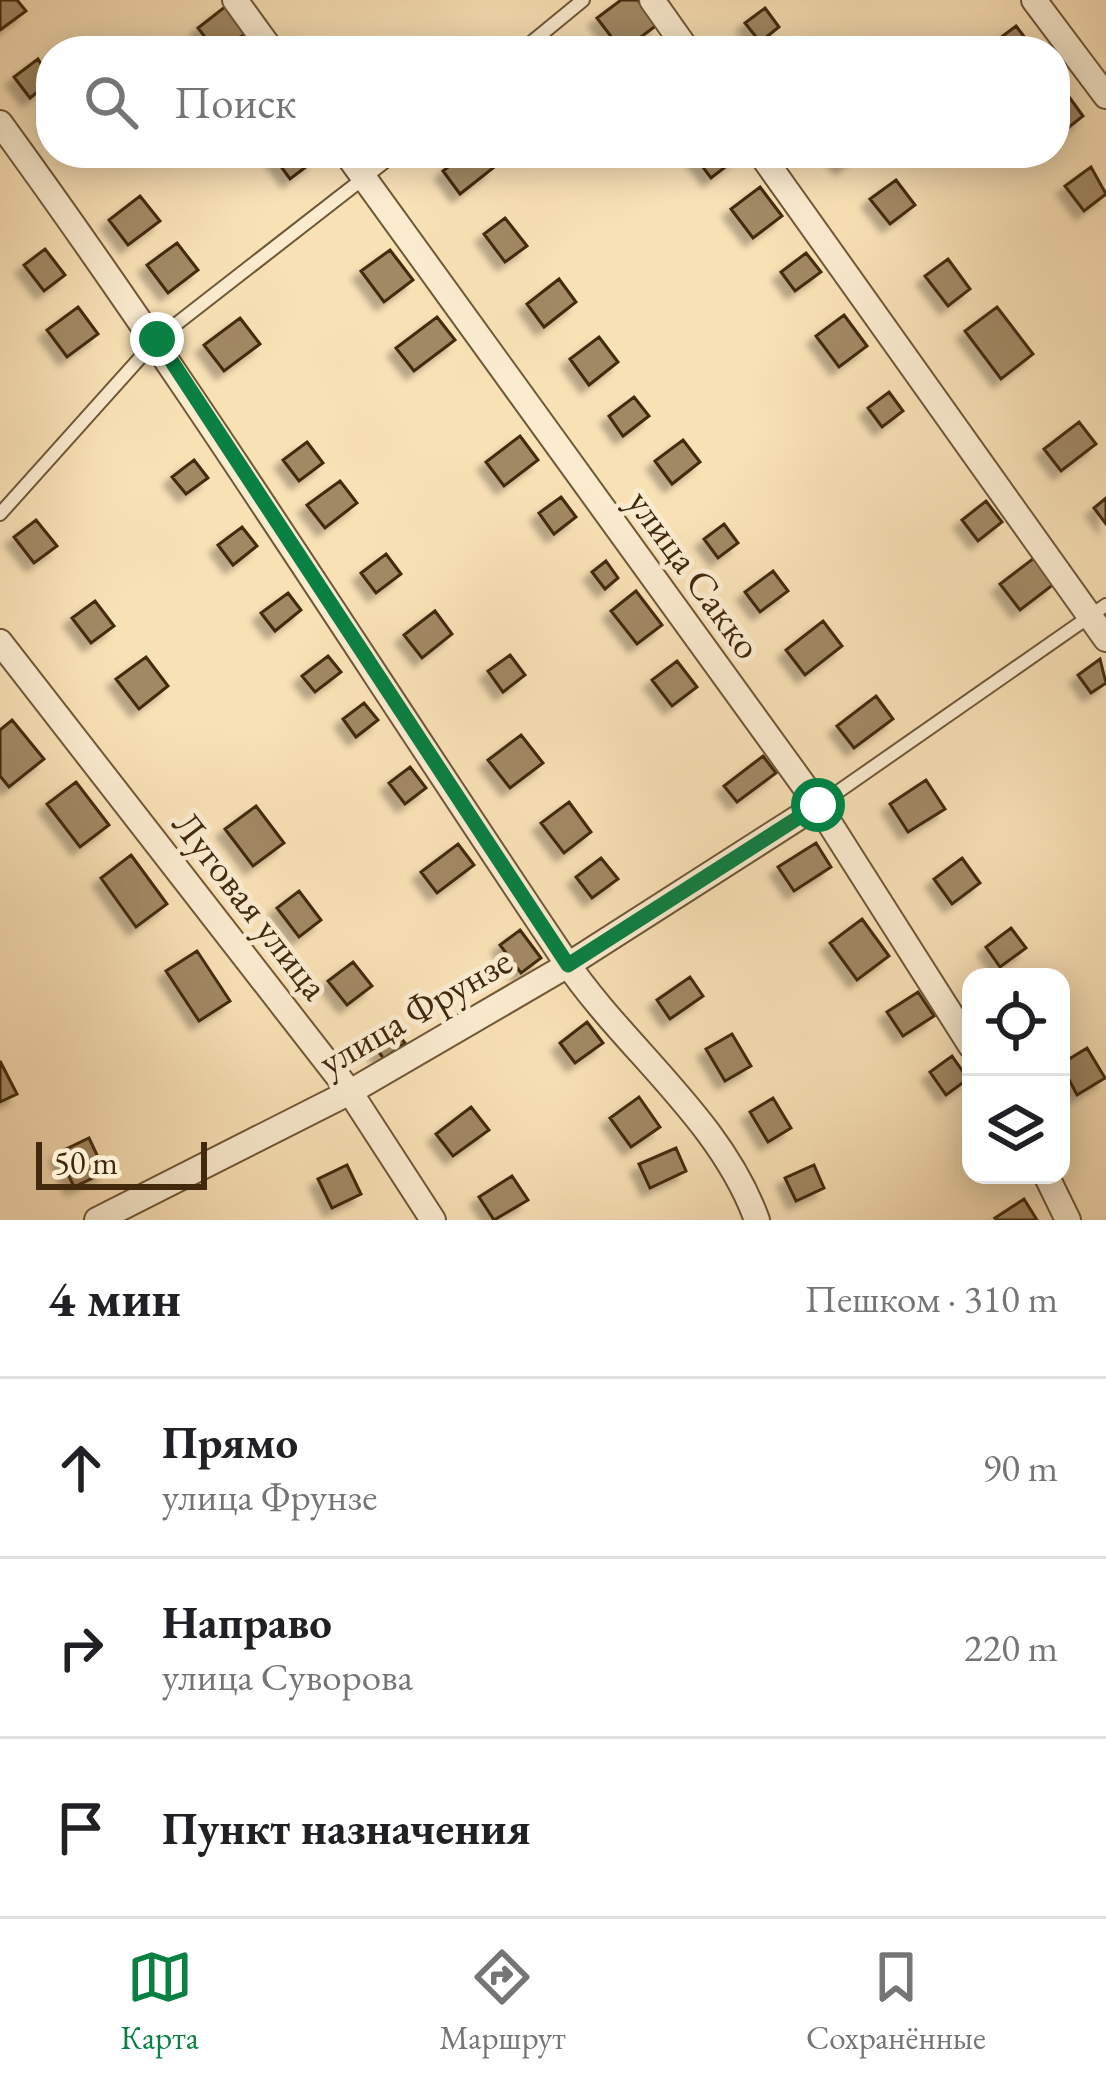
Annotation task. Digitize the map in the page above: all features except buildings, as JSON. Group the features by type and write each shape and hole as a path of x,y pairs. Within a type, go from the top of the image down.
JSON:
{"street":[{"path":"235,0 261,36"},
{"path":"652,0 677,36"},
{"path":"1034,0 1061,36"},
{"path":"1070,48 1106,96"},
{"path":"0,123 157,339 568,965 740,1173 757,1220"},
{"name":"улица Сакко","path":"357,168 818,805 962,1032"},
{"path":"771,168 1098,611 1106,639"},
{"name":"Луговая улица","path":"0,642 350,1092 434,1220"},
{"name":"улица Фрунзе","path":"97,1220 350,1092 568,965 818,805"},
{"path":"1050,1184 1068,1220"}],"lane":[{"path":"539,36 583,0"},
{"path":"0,514 157,339 378,168"},
{"path":"818,805 1098,611"}],"route":[{"path":"157,339 568,965 818,805"}]}
